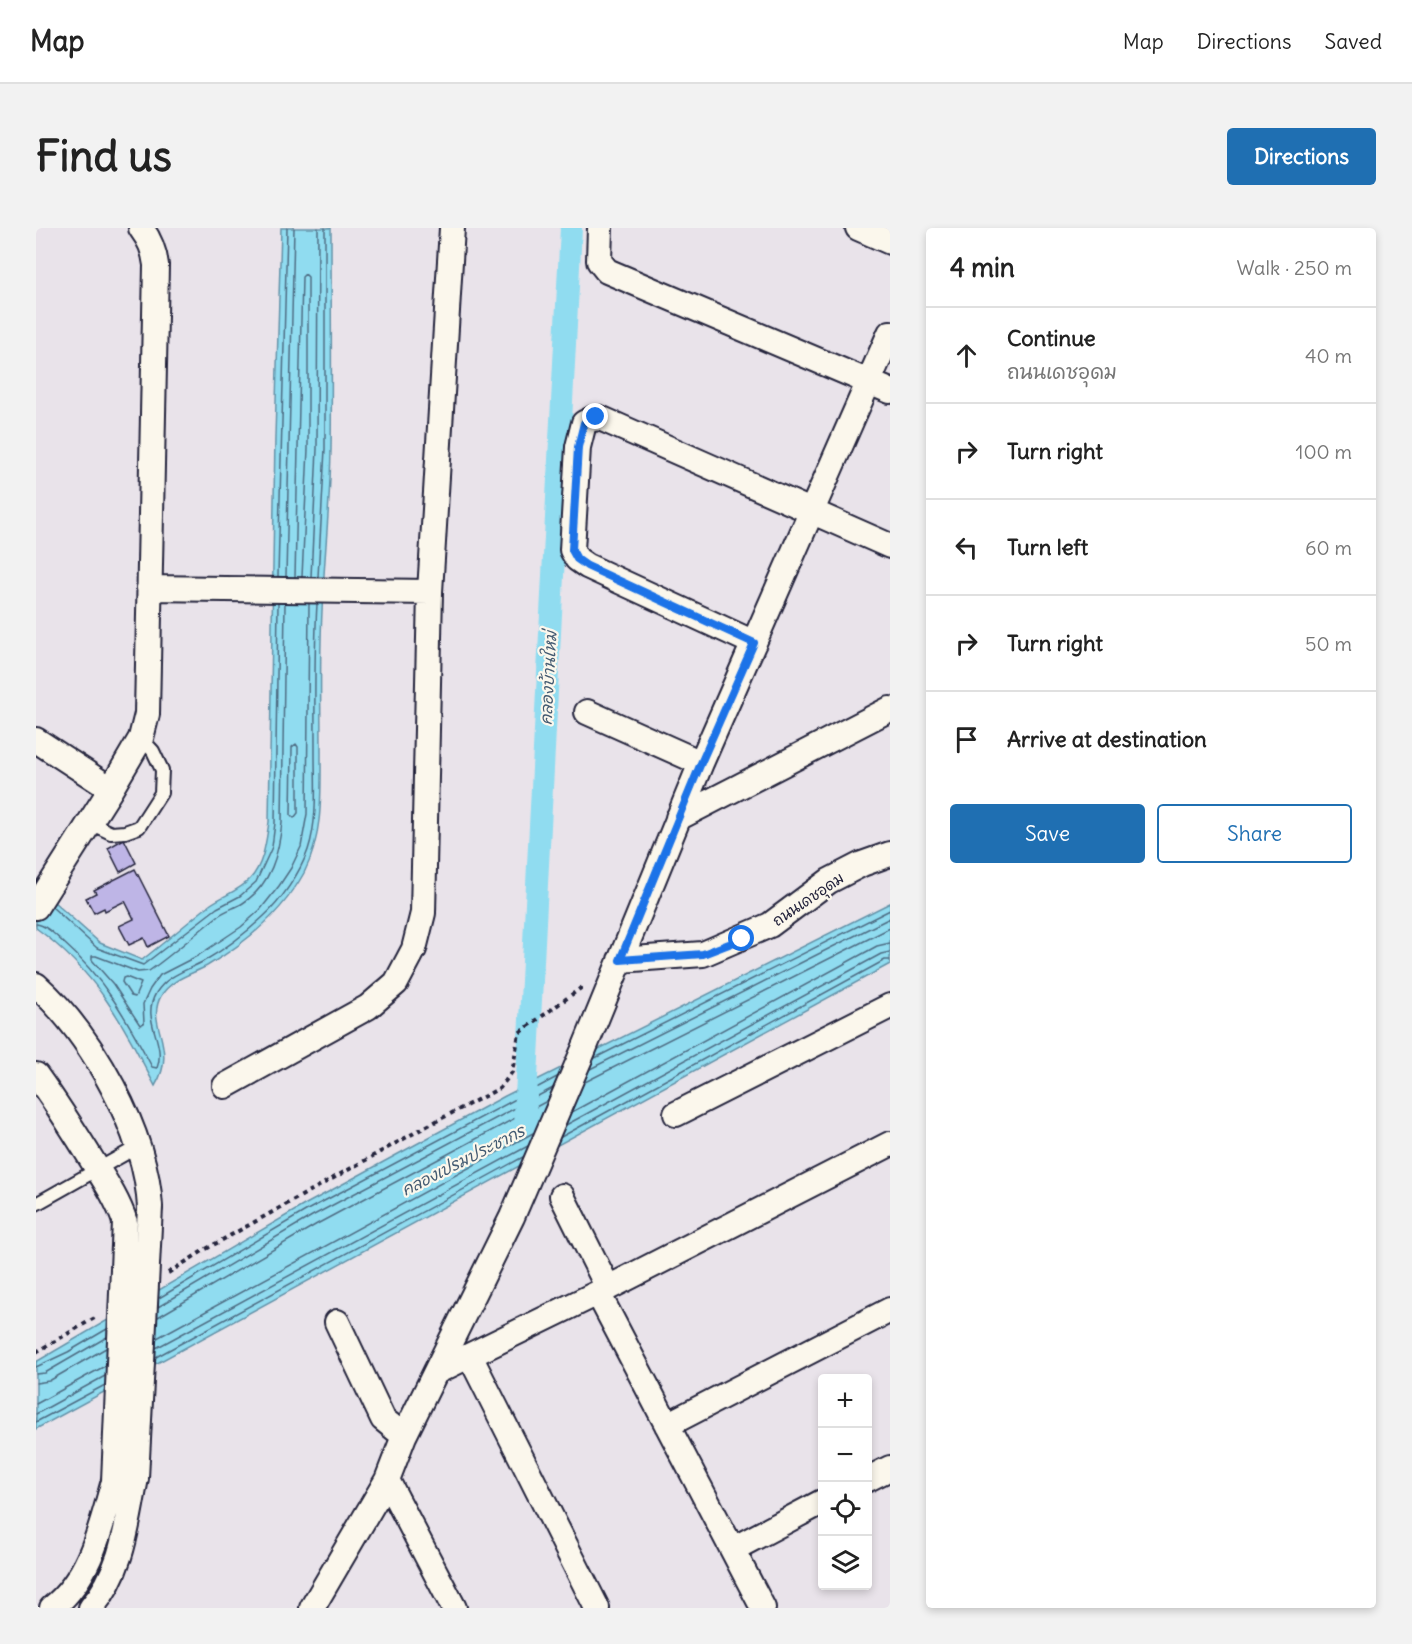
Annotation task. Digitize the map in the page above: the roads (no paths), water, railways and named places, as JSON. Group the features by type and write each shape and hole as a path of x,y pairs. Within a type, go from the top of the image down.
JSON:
{"street":[{"path":"43,897 141,738 147,714 156,265 152,244 141,228"},
{"path":"225,1086 368,1007 396,983 414,949 423,913 430,591 452,228"},
{"path":"600,228 599,261 607,271 880,386"},
{"path":"858,228 890,242"},
{"path":"312,1608 387,1480 404,1436 512,1217 584,1049 701,763 811,511 880,386 890,333"},
{"path":"754,643 587,566 577,559 572,550 578,447 584,423 592,418 600,418 890,546"},
{"path":"149,588 430,591"},
{"path":"678,818 890,709"},
{"path":"587,712 701,763"},
{"path":"36,740 111,789"},
{"name":"ถนนเดชอุดม","path":"620,960 703,954 770,925 830,881 862,864 890,854"},
{"path":"36,985 52,999 80,1034 112,1087 139,1146 146,1171 150,1207 125,1479 77,1581 52,1608"},
{"path":"676,1114 890,1006"},
{"path":"36,1075 66,1116 120,1206 125,1222 125,1479 122,1554 101,1597 91,1608"},
{"path":"436,1372 890,1144"},
{"path":"562,1196 603,1290 667,1425 763,1608"},
{"path":"667,1425 890,1310"},
{"path":"337,1322 383,1419 404,1436"},
{"path":"470,1356 597,1608"},
{"path":"872,1477 890,1468"},
{"path":"387,1480 454,1608"},
{"path":"733,1549 818,1505"}],"lane":[{"path":"90,823 111,833 125,832 138,827 161,794 162,770 153,751 141,738"},
{"path":"36,1204 139,1146"}],"water":[{"path":"281,228 331,228 331,449 322,617 321,784 318,830 304,873 274,914 236,947 207,966 175,981 161,996 157,1006 157,1016 164,1059 155,1086 106,999 76,962 36,928 36,888 100,943 142,960 211,904 246,883 255,873 261,859 269,822"},
{"name":"คลองเปรมประชากร","path":"890,903 890,964 36,1429 36,1362 306,1204 505,1096"}],"waterway":[{"name":"คลองบ้านใหม่","path":"525,1116 571,228"}]}
